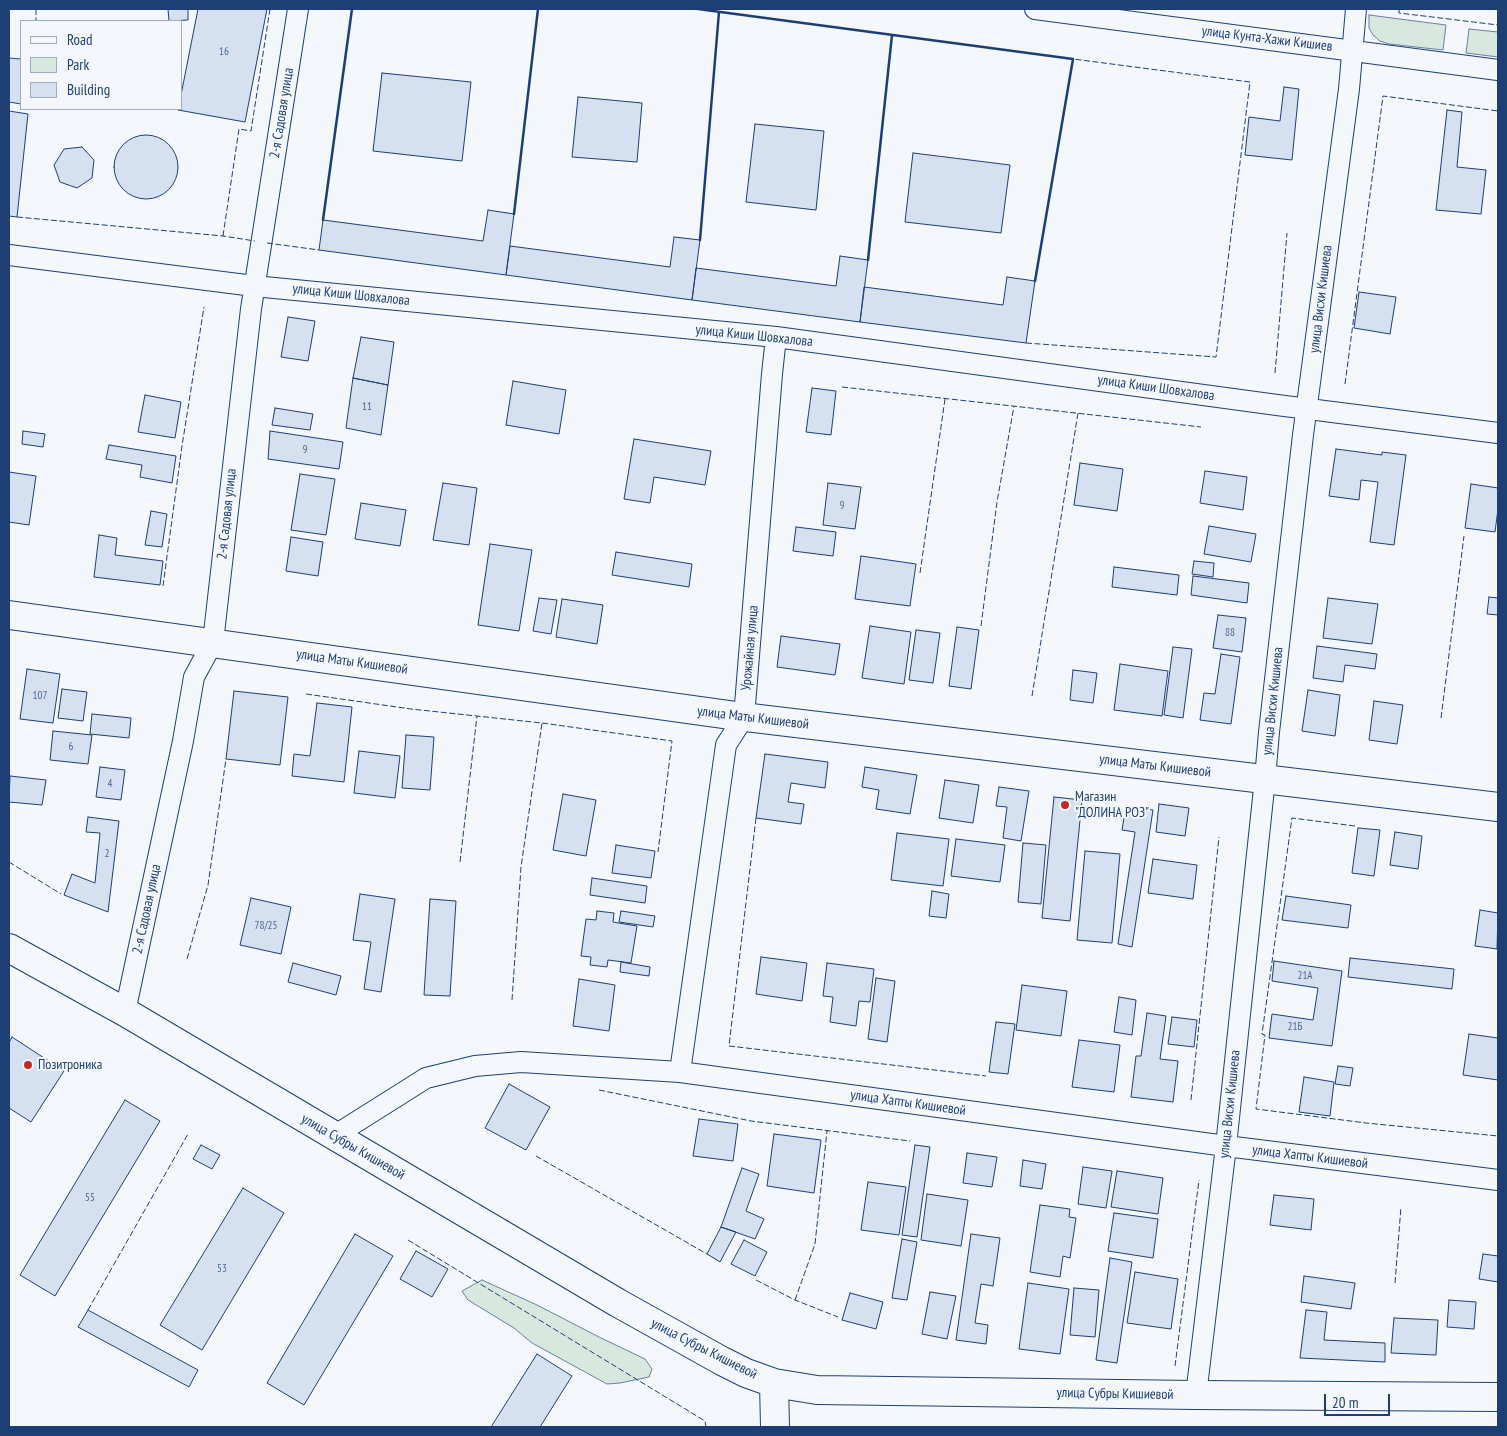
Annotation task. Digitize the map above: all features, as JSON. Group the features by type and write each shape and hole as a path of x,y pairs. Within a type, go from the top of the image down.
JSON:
{"street":[{"name":"2-я Садовая улица","path":"126,1012 183,741 194,677 213,642 254,286 298,9"},
{"name":"улица Кунта-Хажи Кишиев","path":"1035,9 1498,70"},
{"name":"улица Висхи Кишиева","path":"1196,1395 1226,1146 1269,732 1307,408 1353,50 1356,9"},
{"name":"улица Киши Шовхалова","path":"9,255 254,286 776,337 1498,433"},
{"name":"Урожайная улица","path":"680,1072 726,744 744,717 776,337"},
{"name":"улица Маты Кишиевой","path":"9,615 744,717 1498,807"},
{"name":"улица Субры Кишиевой","path":"9,948 126,1012 618,1303 722,1361 746,1373 774,1383 817,1390 1498,1397"},
{"name":"улица Хапты Кишиевой","path":"334,1136 426,1078 475,1066 521,1062 680,1072 1226,1146 1498,1180"},
{"path":"774,1383 775,1427"}],"green space":[{"path":"1369,15 1446,25 1443,50 1389,44 1380,41 1369,28"},
{"path":"1469,29 1498,32 1498,57 1466,53"},
{"path":"482,1280 645,1359 652,1369 649,1377 607,1384 532,1343 514,1328 468,1300 462,1291"}],"building":[{"path":"168,9 188,9 188,20 169,20"},
{"path":"198,9 267,9 245,122 178,110 182,110 182,90"},
{"path":"9,58 20,59 20,104 9,102"},
{"path":"382,73 471,82 462,161 373,151"},
{"path":"1284,87 1299,89 1292,160 1245,155 1249,117 1280,121"},
{"path":"578,97 642,103 637,162 572,157"},
{"path":"1447,110 1462,112 1457,167 1486,170 1481,214 1436,210"},
{"path":"9,111 28,114 17,217 9,216"},
{"path":"755,124 824,131 816,210 746,202"},
{"path":"146,135 158,137 169,144 176,155 178,167 176,179 169,190 158,197 146,199 134,197 123,190 116,179 114,167 116,155 123,144 134,137"},
{"path":"82,147 94,160 92,178 77,188 60,182 54,165 64,149"},
{"path":"913,153 1010,165 1001,233 905,222"},
{"path":"488,210 514,214 506,275 319,250 323,220 483,241"},
{"path":"674,237 700,240 692,300 506,275 510,246 670,267"},
{"path":"840,256 868,260 860,322 692,300 696,268 836,286"},
{"path":"1007,277 1035,281 1026,343 860,322 864,287 1003,305"},
{"path":"1359,292 1396,297 1390,334 1354,328"},
{"path":"288,317 315,321 308,361 281,357"},
{"path":"361,337 394,342 388,385 353,378"},
{"path":"353,378 388,385 381,435 346,428"},
{"path":"513,381 566,390 559,434 506,425"},
{"path":"812,388 836,391 831,435 806,432"},
{"path":"145,395 181,402 175,438 138,432"},
{"path":"275,408 313,414 310,430 272,425"},
{"path":"23,431 45,434 43,447 22,444"},
{"path":"270,431 343,442 339,469 268,459"},
{"path":"634,439 711,451 705,485 654,477 650,503 624,499"},
{"path":"109,445 176,456 172,483 140,477 142,465 106,459"},
{"path":"1336,449 1382,455 1382,452 1406,455 1394,545 1370,542 1378,482 1361,480 1359,500 1329,496"},
{"path":"1080,463 1123,469 1117,511 1074,505"},
{"path":"1205,471 1247,477 1243,510 1200,503"},
{"path":"9,472 36,476 29,525 9,522"},
{"path":"300,474 335,479 326,535 291,530"},
{"path":"443,483 477,488 469,545 433,540"},
{"path":"828,483 861,487 855,529 823,525"},
{"path":"1471,484 1498,488 1495,532 1465,528"},
{"path":"361,503 406,510 400,546 355,539"},
{"path":"151,511 167,514 162,547 145,545"},
{"path":"1209,526 1256,534 1251,562 1204,554"},
{"path":"796,527 836,532 833,556 793,551"},
{"path":"99,535 117,538 115,555 163,561 160,585 94,577"},
{"path":"291,537 323,542 318,576 286,571"},
{"path":"490,544 532,550 519,631 478,625"},
{"path":"616,552 692,564 689,587 612,575"},
{"path":"861,556 916,564 910,606 855,599"},
{"path":"1194,561 1214,563 1213,577 1192,574"},
{"path":"1114,567 1179,575 1177,595 1112,587"},
{"path":"1193,576 1249,583 1247,603 1191,595"},
{"path":"1489,597 1498,598 1498,615 1487,614"},
{"path":"539,598 557,600 551,634 533,631"},
{"path":"1328,598 1378,604 1372,644 1323,638"},
{"path":"562,599 603,605 597,644 556,637"},
{"path":"1218,615 1246,618 1242,652 1213,648"},
{"path":"870,626 911,632 904,684 862,678"},
{"path":"957,627 979,630 971,689 949,686"},
{"path":"916,630 940,633 933,683 909,680"},
{"path":"781,636 840,644 835,675 777,667"},
{"path":"1317,646 1377,654 1375,669 1345,665 1343,682 1313,678"},
{"path":"1173,647 1192,649 1183,718 1164,715"},
{"path":"1221,654 1240,657 1231,724 1200,720 1204,693 1215,694"},
{"path":"1120,664 1168,671 1162,716 1114,710"},
{"path":"27,669 60,674 53,723 20,719"},
{"path":"1073,670 1097,673 1093,703 1070,700"},
{"path":"62,689 87,692 83,721 58,718"},
{"path":"1308,690 1340,695 1335,736 1302,731"},
{"path":"234,691 288,697 280,765 226,759"},
{"path":"1374,701 1403,705 1397,744 1369,740"},
{"path":"317,703 352,707 344,782 292,776 294,754 310,756"},
{"path":"92,714 131,718 129,738 90,734"},
{"path":"53,731 92,735 88,764 50,760"},
{"path":"406,735 434,737 430,790 402,788"},
{"path":"359,751 400,756 395,798 354,793"},
{"path":"765,754 828,762 825,788 791,783 788,802 804,804 801,824 756,818"},
{"path":"100,767 125,770 121,800 96,797"},
{"path":"865,767 917,775 910,814 876,809 879,790 862,787"},
{"path":"10,776 46,780 42,805 9,802"},
{"path":"945,780 979,785 973,823 939,818"},
{"path":"999,787 1029,791 1021,841 1003,838 1007,807 996,806"},
{"path":"563,794 596,800 586,856 553,850"},
{"path":"1054,797 1082,800 1070,921 1042,918"},
{"path":"1159,804 1189,808 1185,836 1156,832"},
{"path":"1126,806 1153,810 1132,947 1118,944 1135,832 1122,830"},
{"path":"88,817 119,821 108,912 64,895 72,874 95,883 100,833 86,832"},
{"path":"1358,828 1380,830 1374,876 1352,873"},
{"path":"1395,832 1422,836 1418,869 1390,865"},
{"path":"897,833 949,839 943,886 891,880"},
{"path":"956,839 1005,845 1000,882 951,876"},
{"path":"1023,843 1046,845 1041,904 1018,902"},
{"path":"616,845 655,851 651,878 612,873"},
{"path":"1085,851 1120,854 1112,943 1077,940"},
{"path":"1153,859 1197,865 1193,899 1148,893"},
{"path":"592,878 647,886 645,903 590,895"},
{"path":"932,891 949,894 946,918 929,916"},
{"path":"360,894 395,899 381,992 364,989 371,942 353,940"},
{"path":"1286,896 1351,905 1348,928 1282,920"},
{"path":"251,898 291,907 281,954 240,945"},
{"path":"430,899 456,901 450,996 424,995"},
{"path":"1480,910 1498,913 1497,949 1475,946"},
{"path":"597,911 614,913 613,922 637,926 631,963 608,960 607,967 590,965 591,957 581,956 586,919 596,920"},
{"path":"621,911 655,916 653,927 619,922"},
{"path":"761,957 807,963 802,1001 756,994"},
{"path":"1350,958 1454,969 1452,989 1348,977"},
{"path":"1274,961 1342,971 1332,1046 1269,1038 1272,1014 1313,1020 1318,988 1272,981"},
{"path":"621,962 650,967 649,976 620,972"},
{"path":"293,963 341,976 336,995 288,982"},
{"path":"827,963 874,969 870,1002 859,1001 856,1026 830,1022 833,997 823,996"},
{"path":"876,978 895,981 887,1042 868,1039"},
{"path":"579,979 615,985 609,1031 573,1026"},
{"path":"1022,985 1067,991 1061,1036 1016,1030"},
{"path":"1119,997 1136,1000 1132,1035 1114,1032"},
{"path":"1147,1013 1166,1016 1160,1059 1178,1061 1173,1102 1131,1097 1136,1056 1141,1056"},
{"path":"1172,1017 1197,1020 1194,1047 1168,1044"},
{"path":"996,1022 1015,1024 1008,1074 989,1072"},
{"path":"1469,1034 1498,1038 1498,1080 1463,1075"},
{"path":"12,1037 64,1071 31,1122 9,1108 9,1043"},
{"path":"1079,1040 1120,1045 1114,1092 1072,1087"},
{"path":"1338,1066 1353,1068 1350,1086 1335,1084"},
{"path":"1304,1077 1334,1082 1330,1116 1299,1112"},
{"path":"509,1084 550,1107 526,1150 485,1128"},
{"path":"125,1100 160,1121 55,1296 20,1275"},
{"path":"699,1119 738,1124 733,1161 693,1156"},
{"path":"774,1134 821,1140 814,1193 767,1186"},
{"path":"201,1145 220,1155 212,1169 193,1159"},
{"path":"915,1145 930,1147 917,1237 902,1235"},
{"path":"967,1153 997,1157 992,1187 963,1183"},
{"path":"1023,1160 1046,1164 1042,1189 1020,1186"},
{"path":"1083,1167 1112,1171 1106,1208 1078,1204"},
{"path":"742,1168 759,1174 746,1211 764,1219 755,1239 721,1227"},
{"path":"1117,1171 1163,1178 1158,1214 1111,1207"},
{"path":"868,1182 906,1187 899,1235 861,1230"},
{"path":"243,1188 284,1213 202,1350 160,1325"},
{"path":"927,1194 968,1200 961,1246 921,1240"},
{"path":"1274,1195 1314,1199 1311,1230 1270,1225"},
{"path":"1040,1205 1070,1209 1069,1217 1076,1218 1070,1258 1063,1256 1060,1277 1030,1272"},
{"path":"1114,1213 1158,1219 1153,1258 1108,1251"},
{"path":"721,1227 736,1232 720,1262 707,1254"},
{"path":"355,1234 393,1256 304,1405 267,1383"},
{"path":"971,1234 1000,1238 993,1286 981,1284 975,1323 988,1325 986,1344 956,1340"},
{"path":"902,1239 917,1242 907,1300 892,1298"},
{"path":"744,1240 767,1252 755,1276 731,1264"},
{"path":"416,1251 448,1269 432,1297 400,1279"},
{"path":"1483,1254 1498,1256 1498,1282 1479,1279"},
{"path":"1110,1258 1132,1262 1117,1363 1096,1360"},
{"path":"1135,1272 1178,1279 1171,1329 1127,1323"},
{"path":"1304,1276 1355,1283 1351,1309 1301,1302"},
{"path":"1028,1283 1069,1289 1060,1354 1019,1349"},
{"path":"1074,1288 1099,1290 1095,1337 1070,1335"},
{"path":"930,1292 956,1296 947,1339 922,1334"},
{"path":"850,1293 883,1302 876,1329 842,1320"},
{"path":"1449,1300 1476,1302 1474,1329 1447,1327"},
{"path":"88,1310 198,1370 189,1387 78,1327"},
{"path":"1306,1310 1327,1312 1324,1340 1385,1343 1385,1362 1300,1358"},
{"path":"1394,1318 1438,1320 1436,1355 1391,1353"},
{"path":"537,1354 572,1376 540,1427 491,1427"}],"fence":[{"path":"36,9 36,20"},
{"path":"223,236 239,129 251,131 270,9"},
{"path":"1399,9 1399,13 1498,25"},
{"path":"1026,343 1216,357 1250,82 1073,59"},
{"path":"1345,384 1383,96 1498,111"},
{"path":"17,217 223,236 255,241"},
{"path":"1275,373 1287,233"},
{"path":"267,243 319,250"},
{"path":"163,586 182,446 204,307"},
{"path":"842,387 1201,427"},
{"path":"920,573 945,399"},
{"path":"981,626 997,502 1014,406"},
{"path":"1032,696 1078,413"},
{"path":"1441,718 1464,536"},
{"path":"306,694 411,709 542,723 672,741 658,852"},
{"path":"460,862 477,716"},
{"path":"512,1000 521,867 542,723"},
{"path":"187,959 208,885 226,759"},
{"path":"756,818 729,1046 986,1076"},
{"path":"1355,826 1292,818 1262,1034 1265,1035 1256,1109 1366,1123 1498,1136"},
{"path":"1191,1100 1219,837"},
{"path":"9,862 61,894"},
{"path":"599,1090 751,1121 910,1141"},
{"path":"795,1300 815,1244 827,1131"},
{"path":"88,1310 188,1134"},
{"path":"536,1156 707,1254"},
{"path":"1175,1366 1199,1180"},
{"path":"1395,1283 1401,1207"},
{"path":"408,1240 705,1421 706,1427"},
{"path":"756,1280 795,1300 838,1317"}],"wall":[{"path":"323,220 352,9"},
{"path":"514,214 538,9"},
{"path":"698,9 1073,59 1035,281"},
{"path":"700,240 719,12"},
{"path":"868,260 892,35"}],"place":[{"name":"Магазин \"ДОЛИНА РОЗ\"","path":"1065,805"},
{"name":"Позитроника","path":"28,1065"}]}
